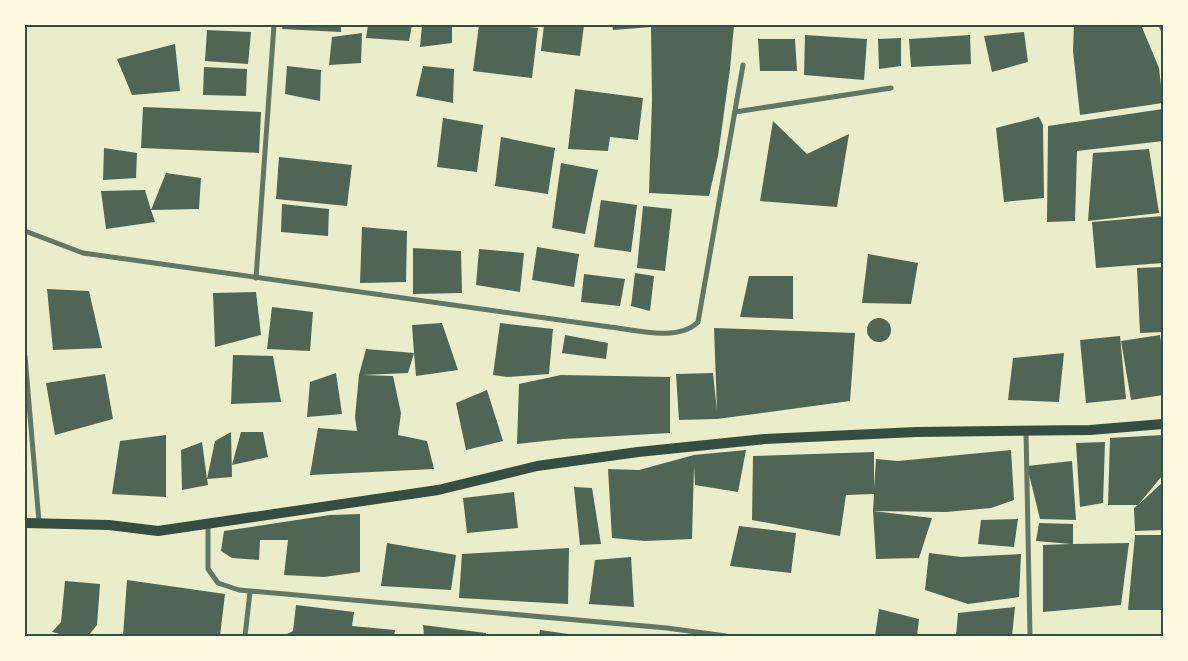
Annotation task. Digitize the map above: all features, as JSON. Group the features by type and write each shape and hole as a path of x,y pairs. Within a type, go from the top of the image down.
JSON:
{"main road":[{"path":"25,522 108,524 158,531 438,490 537,466 638,452 765,439 916,432 1090,430 1163,424"}],"street":[{"path":"256,278 274,25"},
{"path":"1161,25 1163,30"},
{"path":"25,231 83,253 610,327 669,333 692,329 698,322 743,65"},
{"path":"735,112 891,88"},
{"path":"25,356 39,522"},
{"path":"1026,431 1030,636"},
{"path":"208,524 208,569 218,583 250,592 667,628 723,636"},
{"path":"245,636 250,592"}],"building":[{"path":"283,25 341,25 341,32 282,29"},
{"path":"368,25 412,25 409,41 366,38"},
{"path":"422,25 452,25 452,43 420,47"},
{"path":"479,25 510,25 538,28 532,78 473,71"},
{"path":"544,25 584,25 580,56 541,51"},
{"path":"612,25 650,25 651,27 613,30"},
{"path":"734,25 718,156 709,196 649,193 652,100 651,27"},
{"path":"1074,25 1141,25 1159,68 1163,103 1080,115 1073,51"},
{"path":"207,30 251,32 248,64 205,61"},
{"path":"1024,32 1028,62 992,72 984,36"},
{"path":"362,33 361,63 329,65 332,37"},
{"path":"805,35 867,39 864,80 804,75"},
{"path":"970,35 971,64 911,67 909,39"},
{"path":"901,38 901,66 879,69 878,39"},
{"path":"758,39 795,39 797,71 760,71"},
{"path":"175,44 180,91 132,95 117,59"},
{"path":"287,66 321,70 320,101 285,94"},
{"path":"423,66 454,69 453,103 416,96"},
{"path":"204,67 247,69 246,96 203,95"},
{"path":"575,89 643,98 638,140 610,137 608,151 568,149"},
{"path":"143,107 261,112 259,153 141,148"},
{"path":"1163,109 1163,141 1077,151 1075,221 1047,222 1048,126"},
{"path":"1039,117 1043,125 1044,198 1004,202 996,128"},
{"path":"443,118 483,125 477,172 437,167"},
{"path":"773,121 807,154 849,134 837,207 760,201"},
{"path":"501,137 555,148 548,194 495,186"},
{"path":"104,148 137,153 136,178 103,180"},
{"path":"1149,149 1159,213 1088,221 1093,153"},
{"path":"279,157 352,165 347,206 276,199"},
{"path":"561,163 598,170 585,234 552,228"},
{"path":"166,173 201,178 199,209 151,210"},
{"path":"145,190 155,222 106,229 101,191"},
{"path":"601,200 637,205 631,252 594,247"},
{"path":"282,204 329,209 328,236 281,232"},
{"path":"643,206 672,209 665,271 637,268"},
{"path":"1163,216 1163,263 1096,268 1092,222"},
{"path":"362,227 407,231 406,282 360,283"},
{"path":"537,247 579,254 574,287 532,280"},
{"path":"413,248 461,251 462,293 413,294"},
{"path":"479,249 524,253 520,292 476,285"},
{"path":"868,254 918,263 911,304 862,303"},
{"path":"1163,267 1163,332 1140,333 1137,268"},
{"path":"635,273 654,276 650,311 631,306"},
{"path":"584,274 625,279 620,306 581,302"},
{"path":"749,276 793,276 793,319 740,317"},
{"path":"47,289 89,291 102,348 53,350"},
{"path":"256,292 261,335 215,347 213,293"},
{"path":"272,307 313,312 310,351 267,349"},
{"path":"879,318 887,322 891,330 887,338 879,342 871,338 867,330 871,322"},
{"path":"442,323 458,370 416,376 412,325"},
{"path":"500,323 553,329 549,374 507,377 493,375"},
{"path":"714,328 855,333 850,401 717,419 679,420 676,374 713,373 717,411"},
{"path":"565,335 608,343 606,359 562,353"},
{"path":"1160,335 1163,354 1163,395 1131,400 1121,341"},
{"path":"1120,336 1126,399 1086,403 1080,340"},
{"path":"366,349 414,353 408,373 363,375 393,376 401,413 398,435 427,441 434,469 310,475 318,428 357,431 355,417 359,375"},
{"path":"1064,353 1059,402 1008,400 1013,358"},
{"path":"233,355 273,356 281,402 231,404"},
{"path":"336,373 342,414 307,417 310,382"},
{"path":"105,374 113,419 55,435 46,383"},
{"path":"561,375 670,377 670,433 563,439 517,444 519,384"},
{"path":"487,390 503,441 466,450 456,403"},
{"path":"231,432 232,477 207,479 215,441"},
{"path":"241,432 263,432 268,457 232,465"},
{"path":"166,435 166,497 112,494 120,441"},
{"path":"1163,435 1162,476 1138,505 1108,505 1110,438"},
{"path":"202,442 208,485 182,490 181,450"},
{"path":"1105,442 1103,503 1080,507 1076,443"},
{"path":"746,450 738,492 695,485 694,466 692,539 645,541 612,538 608,469 639,470 694,455"},
{"path":"1011,450 1014,500 991,508 946,512 873,511 874,494 846,495 840,536 752,520 753,456 874,452 874,488 876,459 898,461"},
{"path":"1072,461 1076,520 1040,519 1027,466"},
{"path":"1163,482 1163,530 1135,531 1134,508"},
{"path":"574,487 592,488 601,544 580,545"},
{"path":"514,492 518,528 467,533 463,498"},
{"path":"873,511 932,518 919,558 876,559"},
{"path":"360,514 360,572 324,577 284,575 288,540 260,540 259,560 232,558 221,551 224,531 330,515"},
{"path":"1018,519 1014,547 978,544 981,520"},
{"path":"1039,523 1073,524 1073,544 1129,543 1121,605 1043,612 1043,545 1071,544 1036,541"},
{"path":"739,526 796,533 791,573 730,566"},
{"path":"1135,535 1163,535 1163,610 1128,610"},
{"path":"387,543 456,555 451,590 381,586"},
{"path":"569,548 568,604 459,598 462,554"},
{"path":"929,553 961,557 1021,554 1019,597 968,604 925,590"},
{"path":"631,557 634,607 589,604 595,560"},
{"path":"127,580 225,594 220,636 123,636"},
{"path":"65,581 100,584 97,625 88,636 68,636 52,632 61,622"},
{"path":"296,605 354,612 352,626 395,630 394,636 283,636 293,631"},
{"path":"1015,607 1012,636 956,636 958,613"},
{"path":"879,609 919,619 917,636 875,636"},
{"path":"423,625 486,633 486,636 424,636"},
{"path":"540,630 568,634 567,636 539,636"}]}
